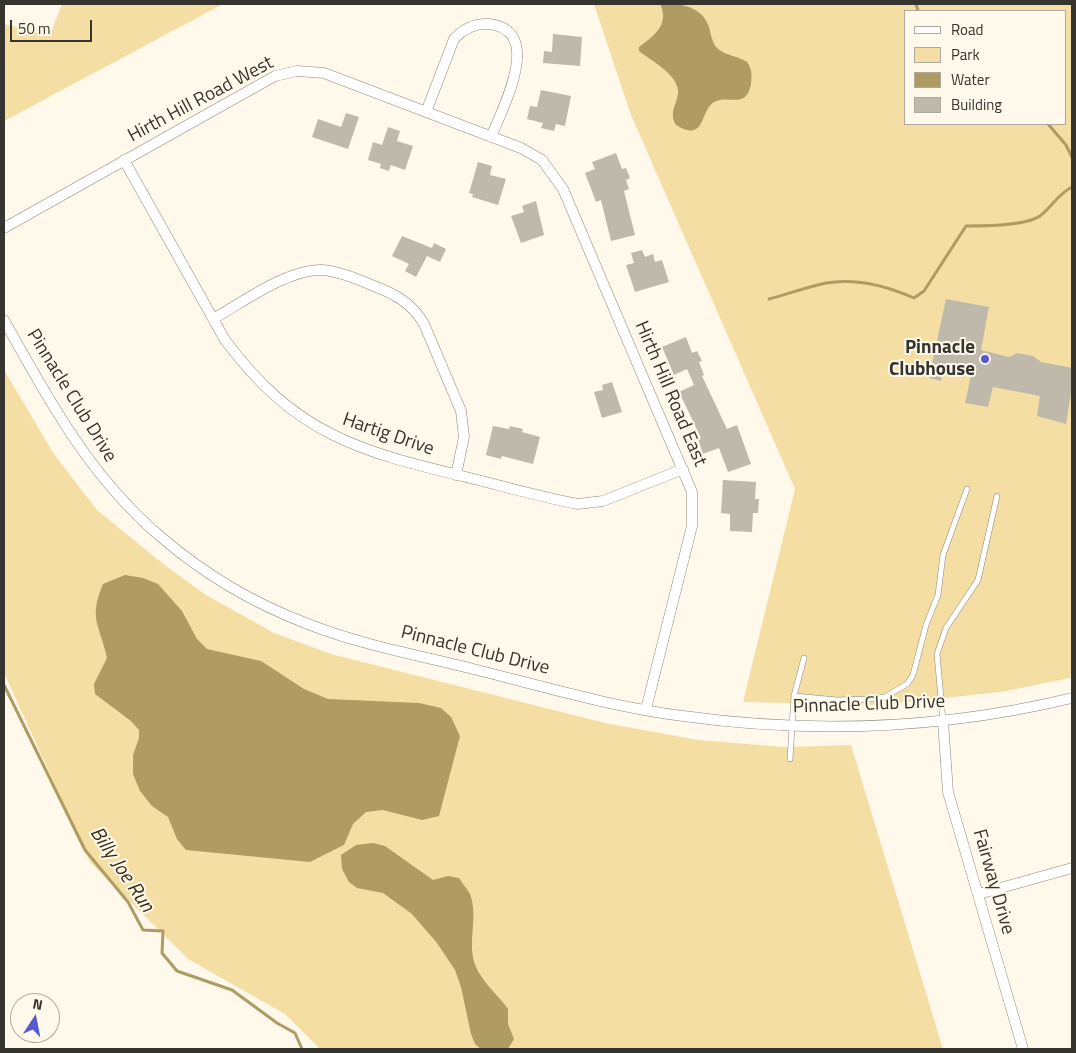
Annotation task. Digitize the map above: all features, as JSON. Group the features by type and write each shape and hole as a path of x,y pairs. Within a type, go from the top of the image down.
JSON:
{"street":[{"path":"430,114 454,38 463,30 474,25 496,26 511,36 516,46 519,62 491,137"},
{"name":"Hirth Hill Road West","path":"4,228 274,76 291,72 311,71 324,73 430,114"},
{"name":"Hirth Hill Road East","path":"430,114 521,148 542,160 563,189 692,492 692,526 646,709"},
{"name":"Hartig Drive","path":"124,160 213,319 240,360 276,398 298,415 342,440 367,451 456,475 578,504 603,501 683,469"},
{"path":"213,319 284,279 310,270 342,274 401,298 419,316 424,324 461,411 464,438 456,475"},
{"name":"Pinnacle Club Drive","path":"4,320 53,407 97,472 160,536 192,562 232,587 307,624 351,639 591,698 689,717 791,726 853,727 943,722 1026,709 1072,698"},
{"name":"Fairway Drive","path":"943,722 948,792 1023,1049"},
{"path":"979,894 1072,868"}],"lane":[{"path":"794,696 837,700 870,699 885,697 907,684 913,675 926,625 938,595 943,554 967,489"},
{"path":"943,722 937,654 946,628 978,580 997,496"},
{"path":"790,759 794,696 804,658"}],"green space":[{"path":"62,4 223,4 4,121 4,24 50,35"},
{"path":"594,4 1072,4 1072,667 1070,678 1001,692 878,705 743,702 795,489 631,115"},
{"path":"4,370 54,454 97,510 162,563 206,595 274,633 331,654 605,723 698,740 784,747 851,745 943,1049 320,1049 285,1014 188,959 90,862 4,673"}],"water":[{"path":"660,4 682,5 701,14 706,20 716,47 747,62 751,70 751,84 749,92 745,97 736,100 725,99 714,102 706,112 701,124 692,130 686,130 676,125 674,121 673,113 678,94 677,87 670,75 639,51 639,47 655,34 662,23 663,11"},
{"path":"125,575 143,578 158,584 182,611 197,639 207,649 261,661 304,689 328,699 419,703 441,708 451,717 460,736 439,816 422,820 383,810 366,812 353,824 344,845 310,862 186,850 177,839 168,817 152,806 140,791 133,774 133,755 139,738 139,730 131,721 95,694 94,684 107,658 97,622 96,606 103,584"},
{"path":"373,843 385,846 433,880 448,876 459,878 469,892 473,912 473,958 483,978 508,1009 508,1024 514,1039 508,1049 481,1049 475,1044 455,970 437,943 412,914 383,893 357,888 349,882 342,869 341,855 356,845"}],"building":[{"path":"553,34 582,37 580,66 543,63 544,51 552,52"},
{"path":"541,90 571,96 565,126 556,124 554,131 541,128 543,123 527,119 530,106 537,107"},
{"path":"346,113 359,117 348,149 312,137 318,119 341,127"},
{"path":"388,127 400,131 397,141 413,146 405,170 391,165 389,171 380,168 381,164 368,160 373,142 382,145"},
{"path":"616,153 622,169 626,168 630,178 626,180 629,189 624,191 635,235 611,241 601,200 596,202 585,173 595,169 592,162"},
{"path":"478,162 492,166 490,175 506,179 498,205 472,197 473,194 469,193"},
{"path":"536,201 544,235 521,243 511,216 524,212 522,206"},
{"path":"402,236 432,248 434,243 446,249 440,262 427,256 416,277 405,271 409,264 392,256"},
{"path":"642,250 645,257 653,254 655,262 662,260 669,282 635,292 626,265 634,263 631,253"},
{"name":"Pinnacle Clubhouse","path":"946,299 989,307 981,350 1009,357 1017,353 1033,356 1041,362 1072,368 1072,387 1066,424 1037,416 1040,396 993,387 988,407 965,403 972,371 945,365 941,381 929,378"},
{"path":"686,337 692,353 697,351 702,361 699,362 704,375 702,376 727,429 737,425 751,464 728,472 719,448 703,454 698,439 701,438 679,392 694,385 687,369 674,375 662,347"},
{"path":"612,382 622,412 602,418 594,392 603,390 602,385"},
{"path":"493,426 509,429 510,426 523,429 522,432 540,437 533,464 502,456 501,459 486,455"},
{"path":"723,480 756,482 755,499 759,499 758,513 753,513 752,532 730,531 730,514 721,513"}],"waterway":[{"path":"916,4 918,10"},
{"path":"1049,125 1066,145 1072,157"},
{"path":"769,299 812,286 837,282 871,284 914,298 924,291 966,226 1004,225 1025,222 1040,216 1063,193 1072,187"},
{"name":"Billy Joe Run","path":"4,685 85,850 128,902 143,930 163,931 162,953 177,971 232,990 277,1023 295,1033 302,1049"}],"place":[{"name":"Pinnacle Clubhouse","path":"985,359"}]}
